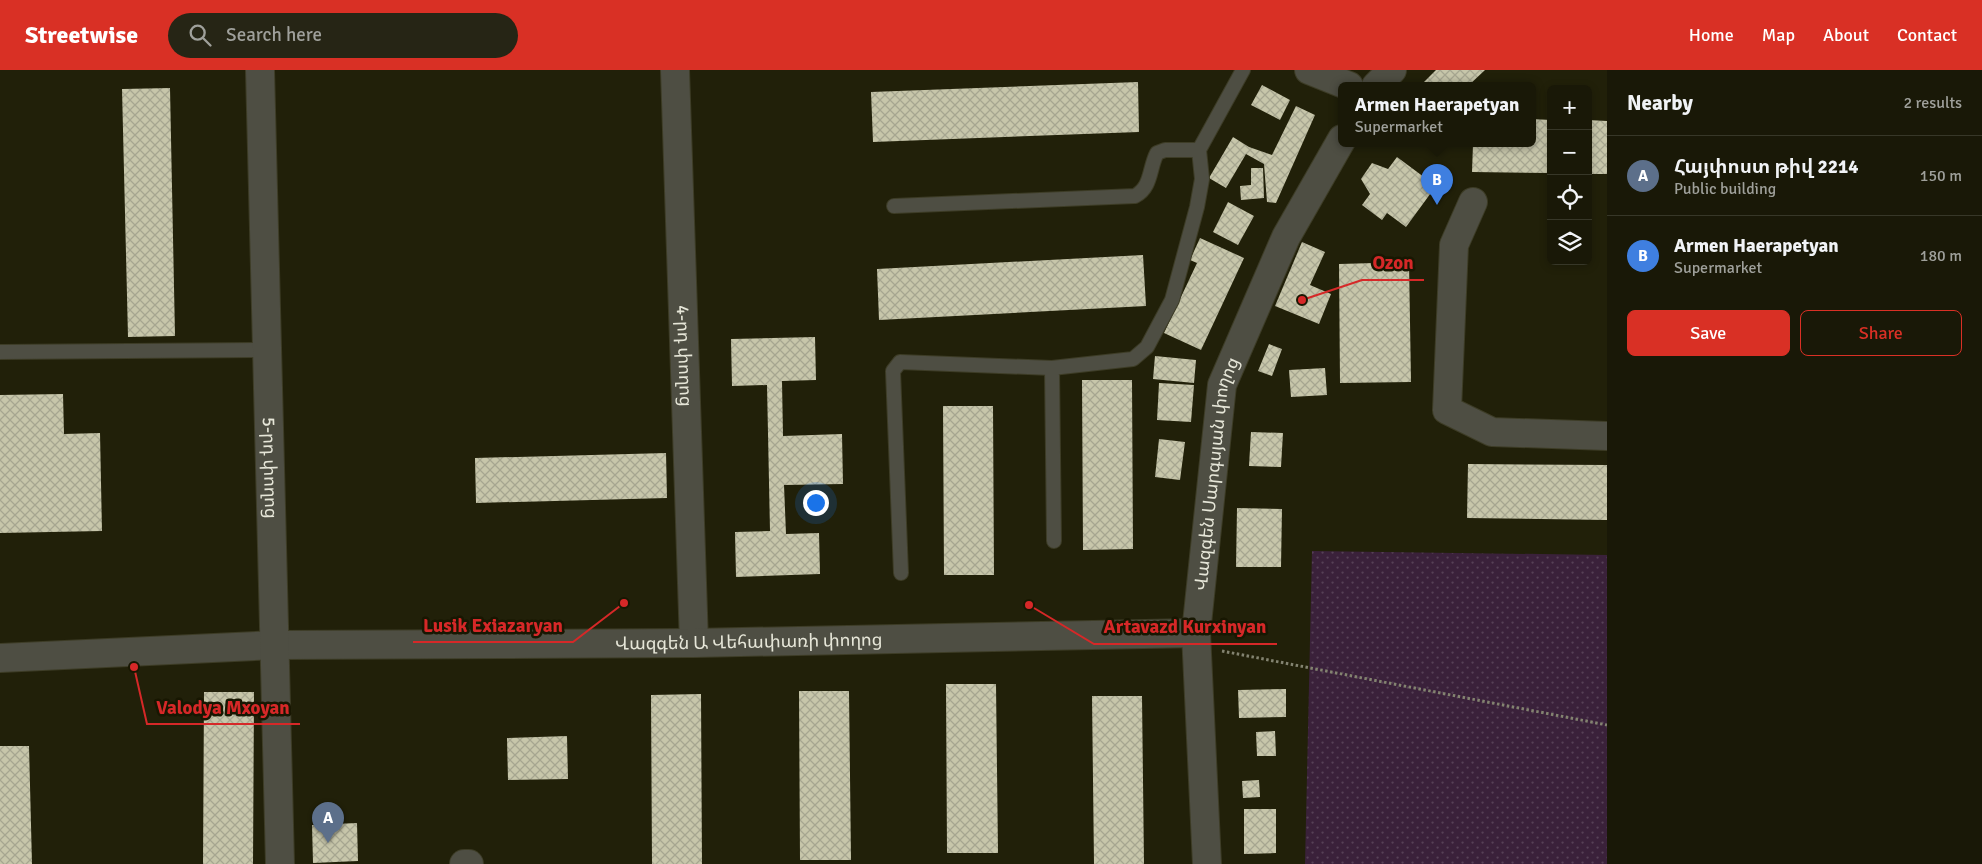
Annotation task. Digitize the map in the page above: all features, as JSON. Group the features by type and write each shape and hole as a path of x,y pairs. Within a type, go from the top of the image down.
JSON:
{"street":[{"name":"5-րդ փողոց","path":"260,70 276,645 280,864"},
{"name":"4-րդ փողոց","path":"675,70 694,643"},
{"path":"1309,70 1339,82"},
{"path":"1380,82 1392,70"},
{"name":"Վազգեն Սարգսյան փողոց","path":"1208,864 1197,640 1222,385 1286,237 1338,145"},
{"path":"1473,202 1454,245 1447,410 1492,432 1607,436"},
{"name":"Վազգեն Ա Վեհափառի փողոց","path":"0,658 276,645 1197,640"},
{"path":"464,864 469,864"}],"lane":[{"path":"901,573 893,387 894,371 900,362 1052,368 1134,359 1148,347 1172,300 1185,257 1202,179 1199,150 1243,70"},
{"path":"894,206 1135,196 1142,192 1148,183 1157,153 1166,150 1199,150"},
{"path":"0,352 267,350"},
{"path":"1052,368 1054,541"}],"path":[{"path":"1197,640 1607,725"}],"shaded area":[{"path":"1312,551 1607,555 1607,864 1305,864"}],"building":[{"path":"1436,70 1485,70 1472,82 1424,82"},
{"path":"1138,82 1139,132 873,142 871,92"},
{"path":"1262,85 1290,100 1280,120 1251,105"},
{"path":"170,88 175,336 128,337 122,89"},
{"path":"1296,106 1315,115 1276,203 1267,202 1264,164 1246,154 1226,188 1209,178 1233,137 1249,147 1272,155"},
{"path":"1536,119 1547,120 1547,173 1472,172 1473,147 1536,147"},
{"path":"1592,120 1607,121 1607,174 1592,174"},
{"path":"1397,157 1436,186 1406,227 1387,213 1382,220 1362,205 1370,194 1361,179 1372,163 1388,169"},
{"path":"1251,168 1263,168 1264,198 1241,200 1240,186 1251,185"},
{"path":"1228,202 1254,216 1238,245 1213,232"},
{"path":"1200,238 1244,258 1201,350 1164,333 1197,263 1190,260"},
{"path":"1302,242 1325,252 1310,285 1331,294 1319,324 1275,306"},
{"path":"1143,255 1146,306 879,320 877,269"},
{"path":"1409,262 1411,382 1340,383 1339,264"},
{"path":"815,337 816,380 782,381 783,436 842,434 843,484 784,485 786,534 819,533 820,574 736,577 735,532 770,531 767,385 732,386 731,339"},
{"path":"1269,344 1282,349 1272,376 1258,371"},
{"path":"1155,356 1196,360 1194,383 1153,379"},
{"path":"1325,368 1327,395 1291,397 1289,370"},
{"path":"1082,380 1132,380 1133,549 1083,550"},
{"path":"1159,383 1194,385 1191,422 1157,420"},
{"path":"63,394 64,434 100,433 102,531 0,533 0,395"},
{"path":"943,406 993,406 994,575 944,575"},
{"path":"1251,432 1283,433 1281,467 1249,466"},
{"path":"1159,439 1185,442 1180,480 1155,477"},
{"path":"666,453 667,498 476,503 475,458"},
{"path":"1468,464 1607,465 1607,520 1467,518"},
{"path":"1237,508 1282,509 1281,567 1236,567"},
{"path":"946,684 996,684 998,853 947,853"},
{"path":"1286,689 1286,717 1239,718 1238,690"},
{"path":"799,691 849,691 851,860 800,860"},
{"path":"204,692 254,692 253,864 203,864"},
{"path":"701,694 702,864 652,864 651,695"},
{"path":"1092,696 1142,696 1144,864 1094,864"},
{"path":"1275,731 1276,756 1257,756 1256,732"},
{"path":"567,736 568,779 508,780 507,738"},
{"path":"0,746 29,746 32,864 0,864"},
{"path":"1259,780 1260,797 1243,798 1242,781"},
{"path":"1244,809 1276,809 1276,853 1244,854"},
{"path":"357,823 358,861 313,863 312,825"}],"place":[{"name":"Armen Haerapetyan","path":"1437,205"},
{"name":"Ozon","path":"1302,300"},
{"name":"Lusik Exiazaryan","path":"624,603"},
{"name":"Artavazd Kurxinyan","path":"1029,605"},
{"name":"Valodya Mxoyan","path":"134,667"},
{"name":"Հայփոստ թիվ 2214","path":"328,843"}]}
